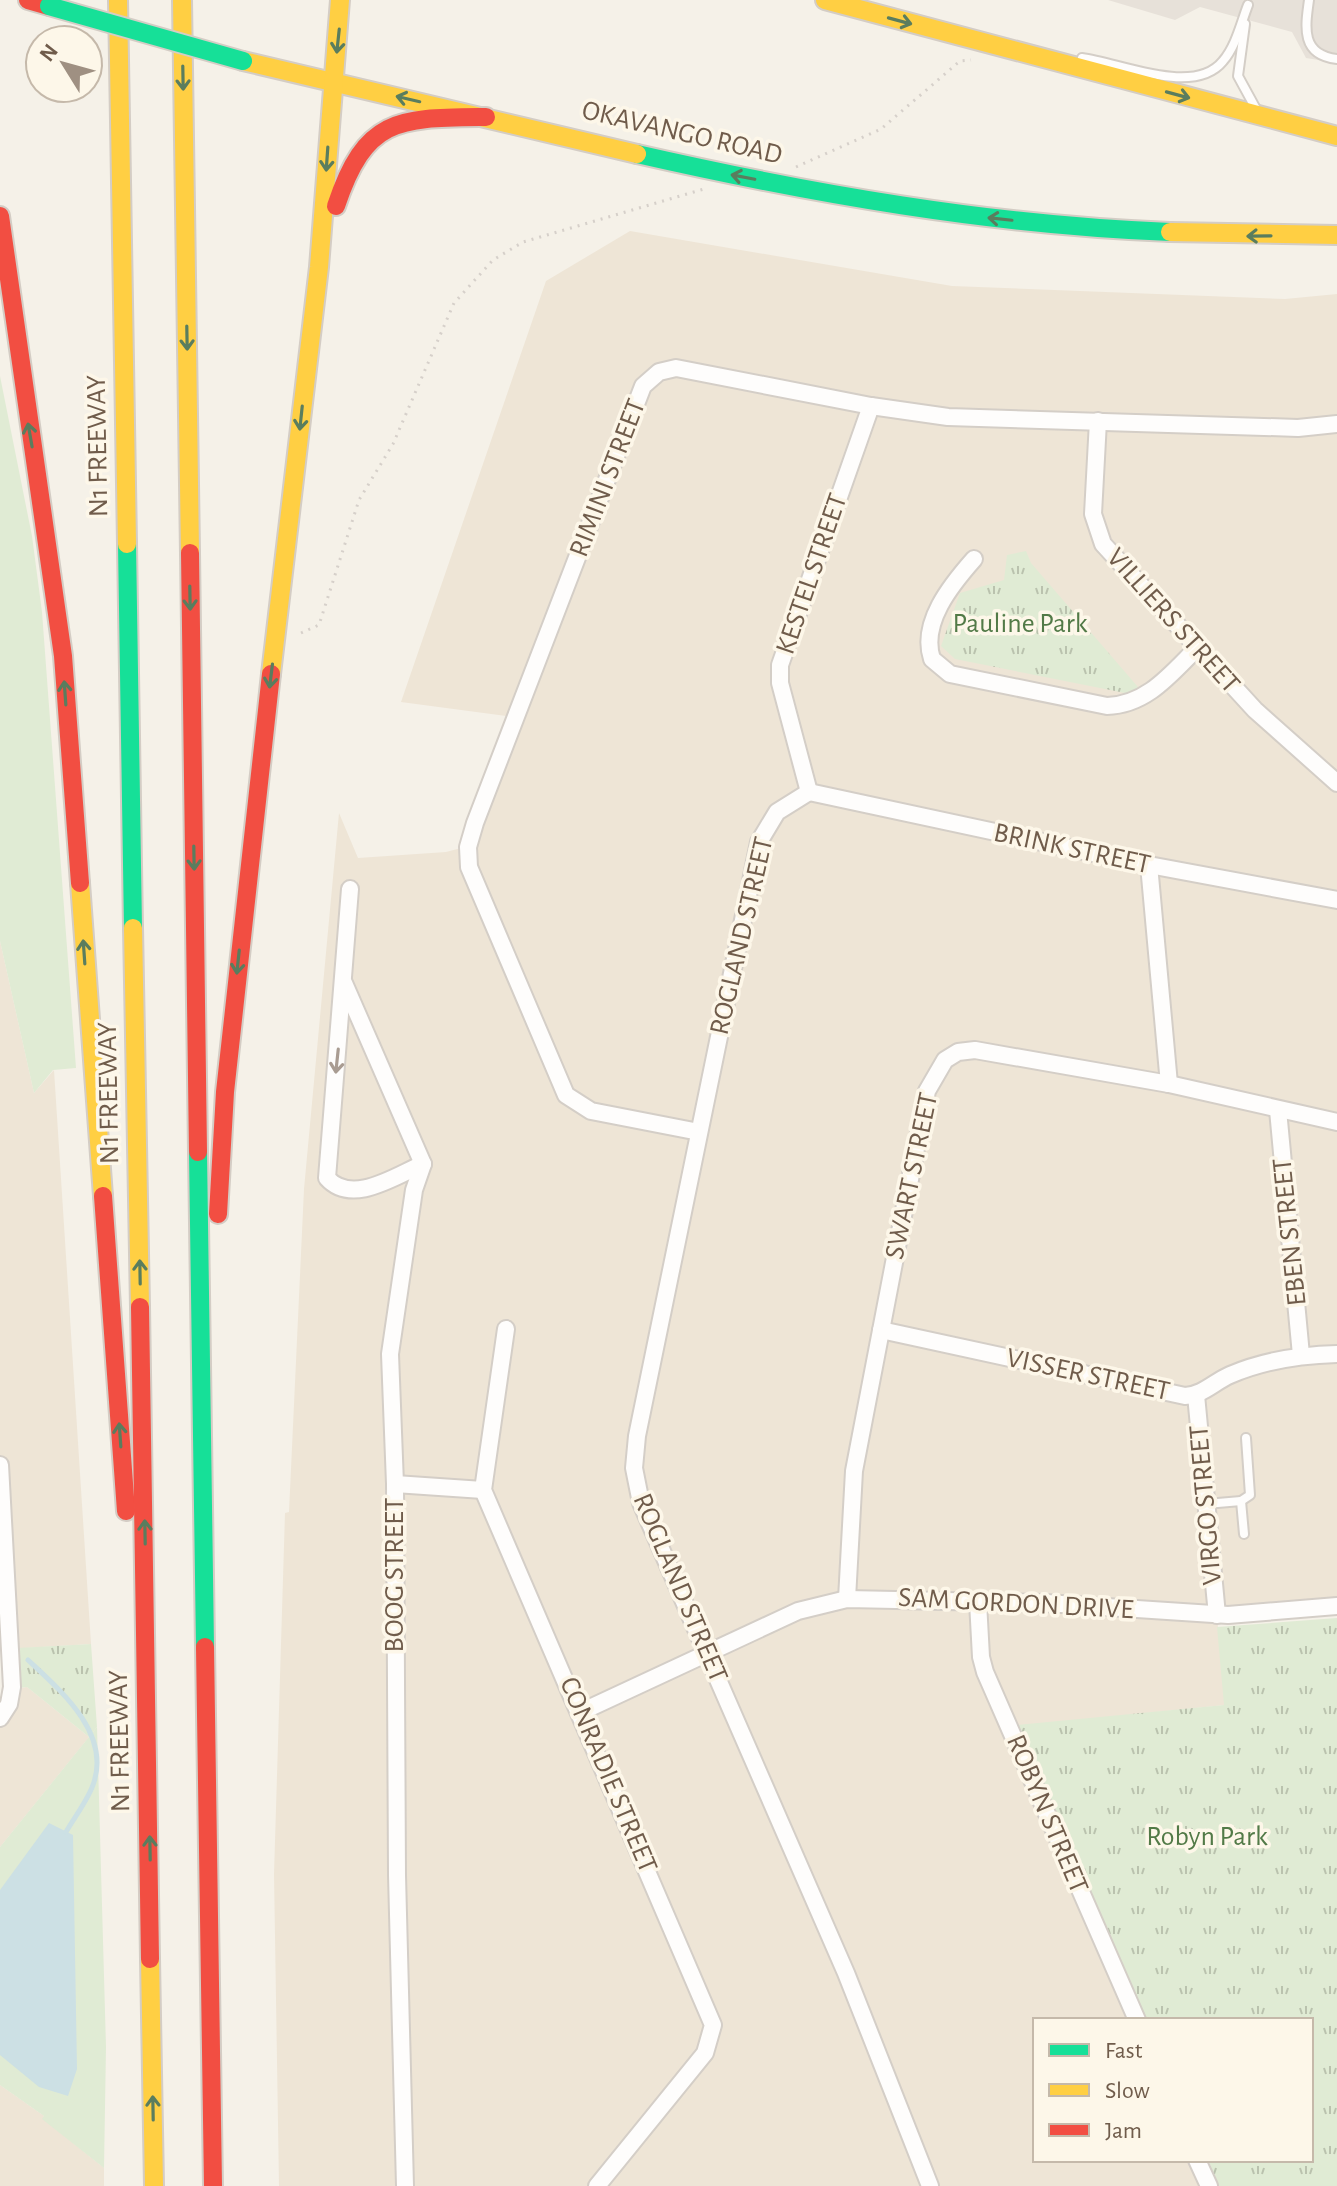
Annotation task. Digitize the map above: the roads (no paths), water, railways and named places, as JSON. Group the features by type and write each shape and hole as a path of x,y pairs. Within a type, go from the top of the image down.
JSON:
{"main road":[{"name":"OKAVANGO ROAD","path":"28,0 243,61 742,177 979,217 1091,229 1230,236 1337,235"},
{"name":"N1 FREEWAY","path":"118,0 154,2186"},
{"path":"182,0 213,2186"},
{"path":"205,1624 222,1140 245,895 319,267 340,0"},
{"path":"825,0 1337,136"},
{"path":"319,267 348,167 370,138 412,119 486,117"},
{"path":"0,216 63,656 130,1572 148,1736"}],"street":[{"name":"RIMINI STREET","path":"699,1132 591,1111 566,1095 469,867 468,847 643,386 659,372 676,368 871,406 948,417 1298,428 1337,424"},
{"name":"KESTEL STREET","path":"809,792 780,683 780,665 871,406"},
{"name":"VILLIERS STREET","path":"1098,421 1093,514 1096,531 1103,544 1255,710 1337,783"},
{"path":"974,559 949,586 930,634 932,659 950,674 1107,706 1125,706 1159,685 1196,649"},
{"name":"BRINK STREET","path":"809,792 1149,865 1337,900"},
{"name":"ROGLAND STREET","path":"809,792 777,812 759,842 637,1436 634,1468 641,1503 846,1973 930,2186"},
{"path":"1149,865 1169,1084"},
{"path":"344,983 423,1164 362,1190 342,1189 327,1178 350,889"},
{"name":"SWART STREET","path":"847,1599 854,1471 927,1091 945,1060 958,1052 975,1050 1169,1084 1337,1122"},
{"name":"EBEN STREET","path":"1278,1110 1301,1355"},
{"name":"BOOG STREET","path":"405,2186 397,1875 391,1332 414,1190 423,1164"},
{"path":"395,1484 483,1490 506,1329"},
{"name":"VISSER STREET","path":"881,1330 1185,1396 1196,1395 1226,1376 1261,1363 1301,1355 1337,1354"},
{"name":"VIRGO STREET","path":"1196,1395 1217,1615"},
{"path":"0,1465 12,1687 9,1704 0,1718"},
{"name":"CONRADIE STREET","path":"483,1490 713,2025 705,2053 597,2186"},
{"name":"SAM GORDON DRIVE","path":"581,1712 798,1611 847,1599 978,1602 1217,1615 1337,1606"},
{"name":"ROBYN STREET","path":"978,1602 981,1657 985,1672 1136,2018"},
{"path":"1198,2162 1209,2186"}],"lane":[{"path":"1309,0 1305,32 1307,42 1321,54 1337,59"},
{"path":"1027,55 1099,60 1173,77 1204,76 1225,60 1249,2"},
{"path":"1249,2 1238,76 1261,117"},
{"path":"1206,1504 1241,1501 1251,1491 1246,1438"},
{"path":"1241,1501 1244,1534"}],"waterway":[{"path":"28,1660 79,1714 95,1746 97,1764 94,1782 66,1832"}],"park label":[{"name":"Pauline Park","path":"1020,624"},
{"name":"Robyn Park","path":"1207,1837"}]}
